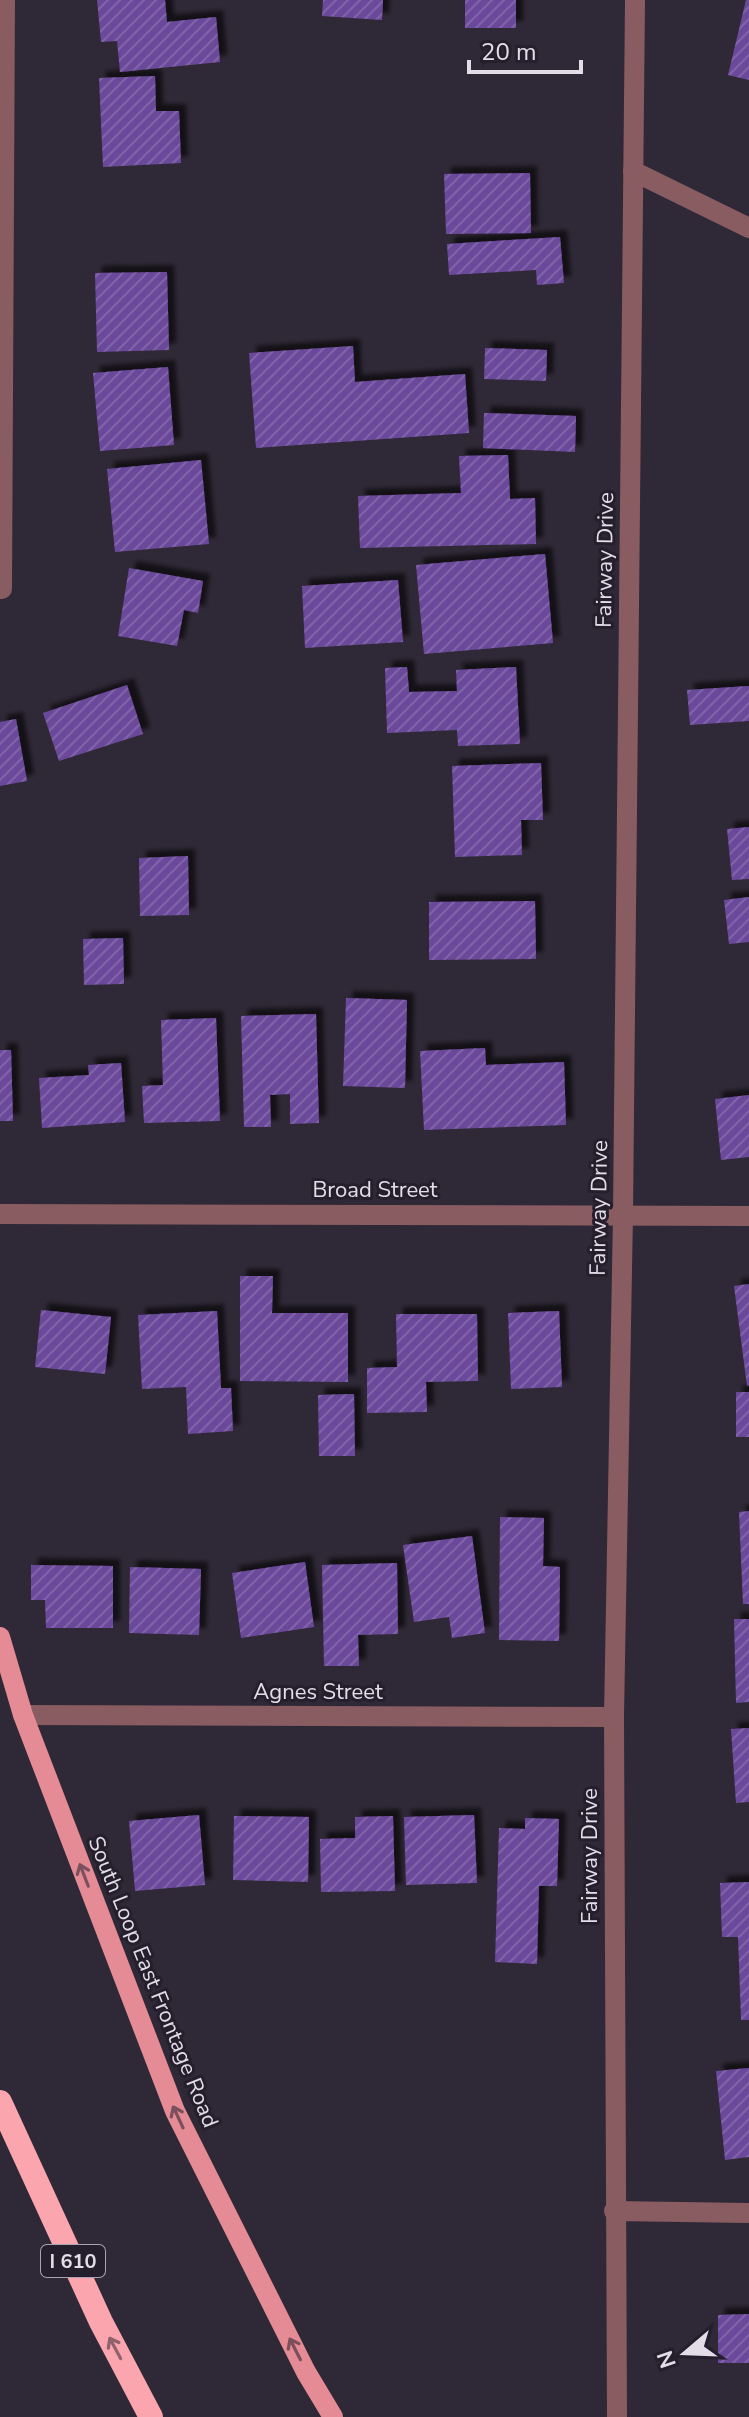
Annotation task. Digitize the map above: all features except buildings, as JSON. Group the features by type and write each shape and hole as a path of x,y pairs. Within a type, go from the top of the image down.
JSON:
{"highway":[{"name":"I 610","path":"0,2102 101,2322 151,2417"}],"main road":[{"name":"South Loop East Frontage Road","path":"0,1637 23,1715 175,2111 306,2372 333,2417"}],"street":[{"path":"1,580 5,0"},
{"name":"Fairway Drive","path":"617,2417 614,1717 623,1214 635,0"},
{"path":"633,171 749,228"},
{"name":"Broad Street","path":"0,1214 749,1216"},
{"name":"Agnes Street","path":"23,1715 614,1717"},
{"path":"614,2211 749,2213"}]}
